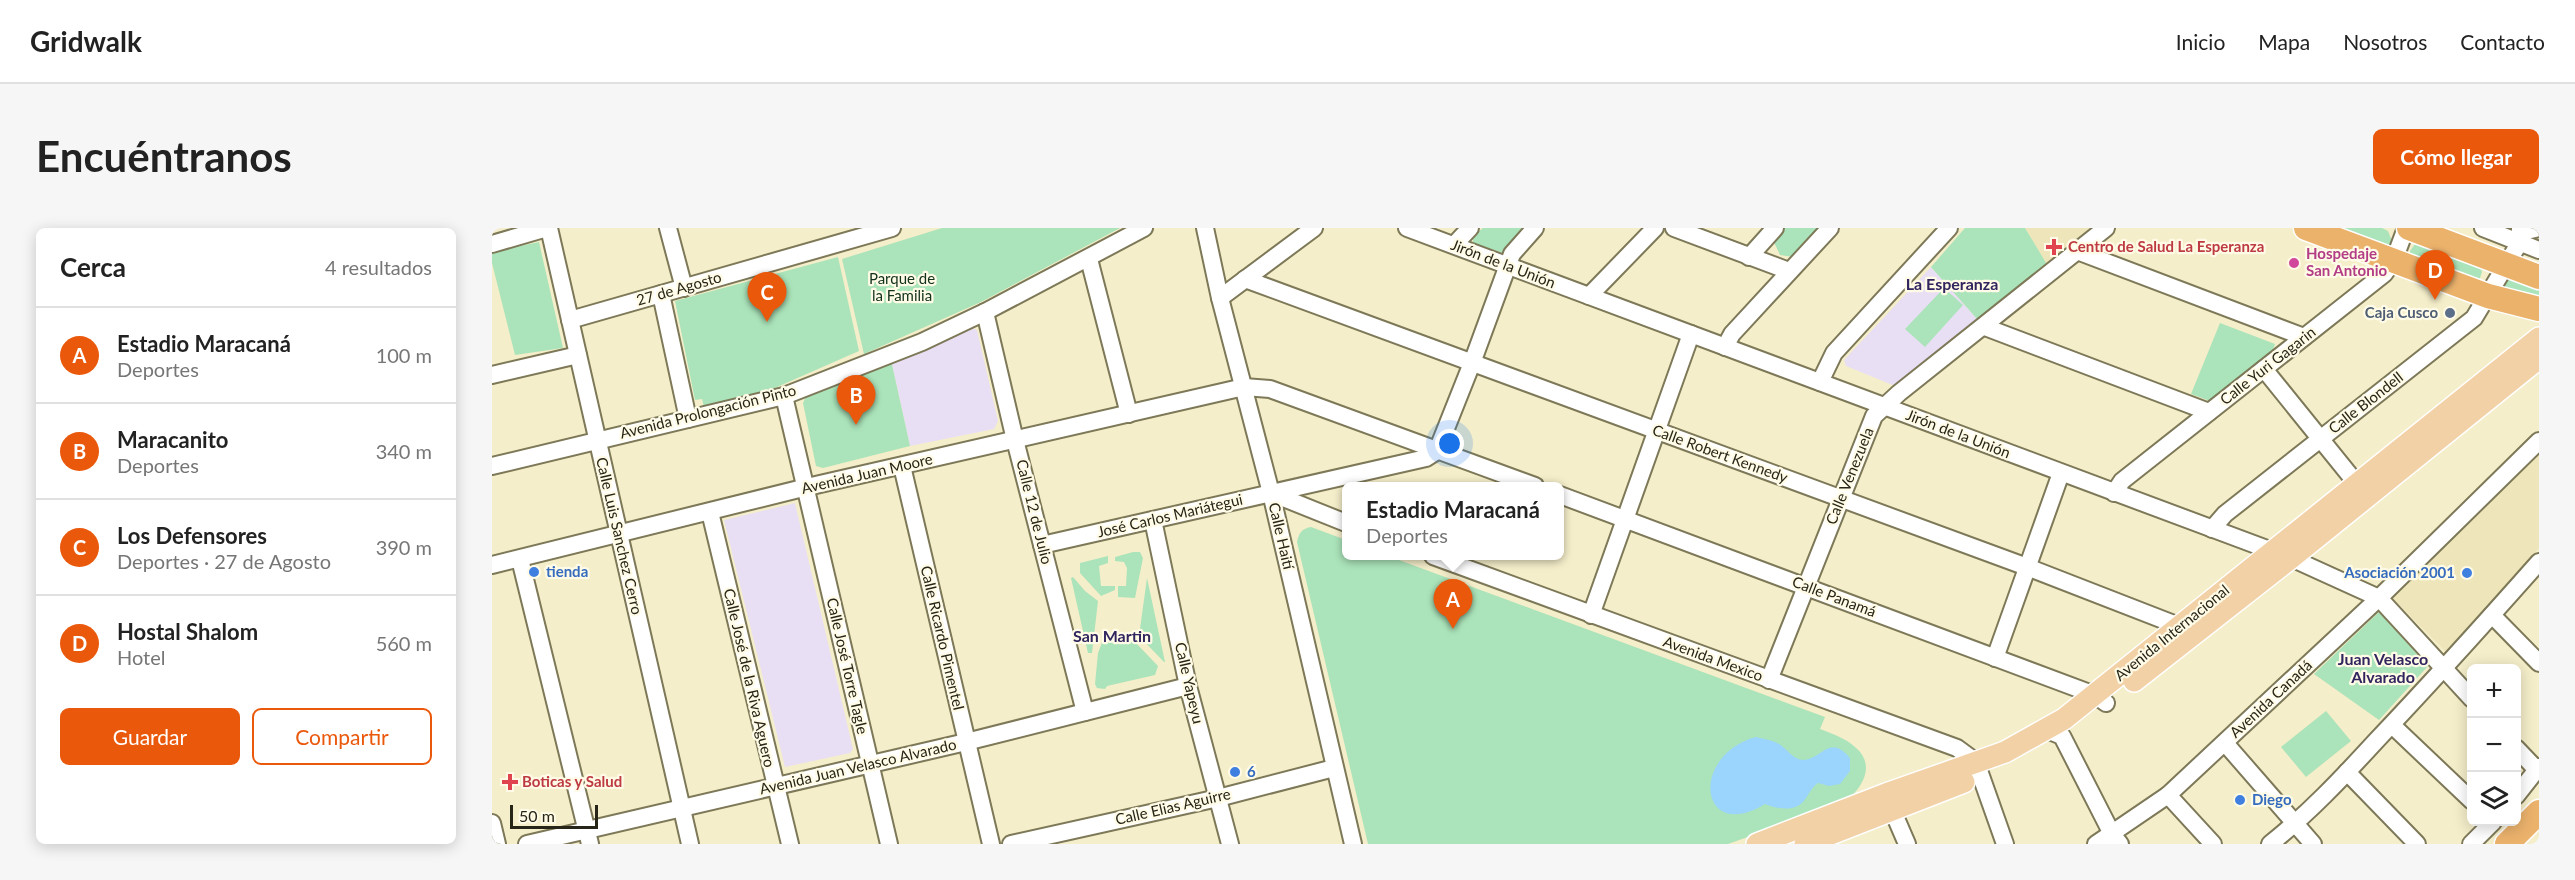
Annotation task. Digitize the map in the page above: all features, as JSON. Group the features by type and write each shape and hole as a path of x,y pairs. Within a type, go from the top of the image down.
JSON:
{"highway":[{"path":"2306,228 2488,296 2539,309"},
{"path":"2408,228 2539,277"},
{"path":"2507,844 2539,812"}],"main road":[{"name":"Avenida Internacional","path":"1756,844 1804,840 1889,801 1978,769 2028,755 2362,490 2539,338"},
{"name":"Avenida Internacional","path":"2362,490 2539,358"}],"street":[{"path":"492,244 548,228"},
{"name":"Calle Luis Sanchez Cerro","path":"548,228 690,844"},
{"path":"668,228 684,288"},
{"name":"Avenida Prolongación Pinto","path":"492,466 784,396 921,342 1089,259 1144,228"},
{"name":"Calle Haití","path":"1205,228 1220,298 1271,493 1353,844"},
{"path":"1220,298 1314,228"},
{"name":"Jirón de la Unión","path":"1407,228 2282,555 2379,598 2467,694"},
{"path":"1454,245 1470,228"},
{"path":"1437,451 1512,254 1536,228"},
{"path":"1589,296 1655,228"},
{"path":"1674,228 1789,271"},
{"path":"1749,257 1775,228"},
{"path":"1725,347 1732,334 1830,228"},
{"path":"1820,382 1832,355 1949,228"},
{"name":"Calle Venezuela","path":"1769,680 1874,416 2106,228"},
{"name":"Calle Yuri Gagarin","path":"2114,493 2122,481 2384,274 2394,260 2408,228"},
{"path":"2482,228 2520,234 2539,228"},
{"name":"27 de Agosto","path":"570,320 882,229"},
{"path":"2520,234 2539,250"},
{"name":"Calle Blondell","path":"2212,529 2225,514 2474,318 2507,265 2520,234"},
{"path":"2077,251 2304,337"},
{"path":"1089,259 1129,414"},
{"name":"Calle Robert Kennedy","path":"1245,279 2027,567 2185,632"},
{"path":"661,294 688,419"},
{"name":"Calle 12 de Julio","path":"985,312 1015,440 1085,712"},
{"path":"1985,327 2209,412"},
{"path":"1591,615 1691,334"},
{"path":"492,375 578,355"},
{"path":"2264,369 2362,490"},
{"path":"1244,387 1270,389 1524,482"},
{"name":"Avenida Juan Moore","path":"492,565 807,487 1244,387"},
{"name":"Calle José Torre Tagle","path":"784,396 889,844"},
{"name":"Avenida Canadá","path":"2096,844 2116,839 2226,743 2379,598 2539,441"},
{"name":"José Carlos Mariátegui","path":"1042,545 1426,458 1437,451"},
{"name":"Calle Ricardo Pimentel","path":"902,466 991,844"},
{"path":"1995,657 2061,473"},
{"path":"1271,493 1342,521"},
{"name":"Calle Panamá","path":"1564,496 1995,657 2100,699"},
{"name":"Calle José de la Riva Aguero","path":"710,512 790,844"},
{"name":"Calle Yapeyu","path":"1153,520 1188,686 1230,844"},
{"path":"520,559 589,837"},
{"name":"Avenida Mexico","path":"1446,560 1957,748 1978,769"},
{"path":"2270,844 2295,824 2347,772 2444,669 2539,562"},
{"path":"2492,615 2539,663"},
{"name":"Avenida Juan Velasco Alvarado","path":"527,844 589,837 682,809 966,742 1188,686"},
{"path":"2392,724 2467,796"},
{"path":"2054,733 2116,839"},
{"path":"2226,743 2313,844"},
{"path":"2521,752 2538,769 2521,791"},
{"name":"Calle Elias Aguirre","path":"1011,844 1218,798 1334,768"},
{"path":"1978,769 2005,844"},
{"path":"2347,772 2417,844"},
{"path":"2168,795 2213,844"},
{"path":"1889,801 1908,844"},
{"path":"492,823 497,844"},
{"path":"2471,844 2488,826"}],"shaded area":[{"name":"Centro de Salud La Esperanza","path":"2025,228 2094,228 2048,266"},
{"path":"1931,267 1978,320 1895,386 1846,366 1844,360"},
{"path":"970,327 977,330 998,421 994,429 910,446 891,360"},
{"name":"Asociación 2001","path":"2539,453 2539,548 2448,654 2392,598"},
{"path":"795,503 853,749 850,753 785,767 724,520"}],"green space":[{"name":"Parque de la Familia","path":"942,228 1120,228 981,302 864,354 842,259"},
{"path":"1483,228 1526,228 1503,253 1473,243 1473,236"},
{"path":"1783,228 1821,228 1793,257 1780,255 1773,240"},
{"path":"1965,228 2025,228 2048,266 1978,320 1931,267"},
{"path":"2321,228 2382,228 2388,231 2392,241 2388,248"},
{"path":"539,242 563,348 515,355 492,263 492,252"},
{"path":"2423,243 2480,266 2482,272 2479,281 2411,257 2410,251 2415,244"},
{"path":"838,257 859,351 768,391 704,407 702,399 695,400 675,301"},
{"path":"2509,276 2539,285 2539,306 2502,290 2502,285"},
{"path":"1944,288 1963,305 1925,347 1905,329"},
{"path":"2220,323 2275,344 2273,350 2210,401 2191,394"},
{"path":"891,360 910,446 823,468 816,466 803,403 806,396"},
{"path":"1311,527 1342,539 1342,560 1399,560 1825,717 1820,729 1839,736 1862,754 1866,769 1861,784 1843,803 1728,844 1368,844 1297,542 1301,532"},
{"path":"1140,552 1143,558 1135,598 1118,597 1118,586 1126,586 1127,568 1124,562 1115,561 1115,557"},
{"path":"1108,556 1108,563 1099,566 1101,586 1115,586 1115,590 1101,596 1080,573 1080,563"},
{"path":"1073,577 1098,601 1092,653 1088,653 1071,578"},
{"path":"1147,578 1165,662 1139,636"},
{"path":"2379,612 2428,666 2379,720 2314,674"},
{"path":"1103,640 1119,644 1134,641 1158,666 1155,675 1107,686 1105,689 1097,688 1095,684 1098,653"},
{"path":"2326,711 2351,741 2306,777 2281,747"}],"water":[{"path":"1756,737 1782,746 1800,760 1810,759 1831,747 1837,748 1850,758 1850,771 1840,784 1829,786 1818,783 1798,806 1781,808 1765,804 1743,813 1726,813 1715,805 1711,792 1712,777 1720,761 1734,747"}],"place":[{"name":"Centro de Salud La Esperanza","path":"2054,247"},
{"name":"Hospedaje San Antonio","path":"2294,263"},
{"name":"Hostal Shalom","path":"2435,300"},
{"name":"Caja Cusco","path":"2450,313"},
{"name":"Los Defensores","path":"767,322"},
{"name":"Maracanito","path":"856,425"},
{"name":"tienda","path":"534,572"},
{"name":"Asociación 2001","path":"2467,573"},
{"name":"Estadio Maracaná","path":"1453,629"},
{"name":"6","path":"1235,772"},
{"name":"Boticas y Salud","path":"510,782"},
{"name":"Diego","path":"2240,800"}],"district":[{"name":"La Esperanza","path":"1952,284"},
{"name":"San Martin","path":"1112,636"},
{"name":"Juan Velasco Alvarado","path":"2383,668"}]}
